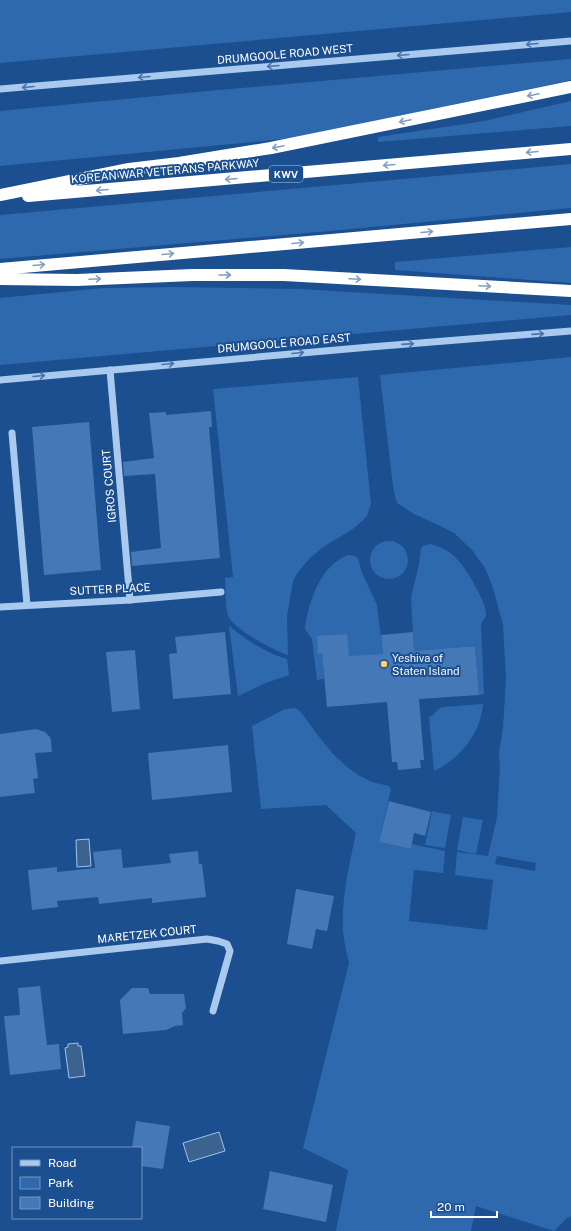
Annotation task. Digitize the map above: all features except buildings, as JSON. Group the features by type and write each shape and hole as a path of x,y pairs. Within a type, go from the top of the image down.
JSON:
{"highway":[{"path":"0,195 130,169 194,161 271,148 571,87"},
{"name":"KOREAN WAR VETERANS PARKWAY","path":"0,199 571,149"},
{"path":"0,269 571,219"},
{"path":"0,279 77,280 192,275 284,275 571,291"}],"street":[{"name":"DRUMGOOLE ROAD WEST","path":"0,89 571,41"},
{"name":"DRUMGOOLE ROAD EAST","path":"0,380 362,347 571,332"},
{"name":"IGROS COURT","path":"110,370 130,600"},
{"path":"12,433 27,605"},
{"name":"SUTTER PLACE","path":"0,607 130,600 221,592"},
{"name":"MARETZEK COURT","path":"0,961 206,939 218,940 227,944 230,951 213,1011"}],"green space":[{"path":"0,0 571,0 571,12 0,63"},
{"path":"571,59 571,80 305,137 0,166 0,111"},
{"path":"571,101 571,126 378,142 378,137 484,121"},
{"path":"571,164 571,208 330,231 0,259 0,215"},
{"path":"571,247 571,283 395,270 395,262"},
{"path":"176,287 300,289 571,305 571,315 0,365 0,298 103,288"},
{"path":"571,357 571,1216 554,1231 476,1206 471,1231 336,1231 348,1170 303,1148 349,963 343,932 343,907 346,882 356,833 326,805 261,809 252,726 285,709 295,708 300,711 333,754 346,766 358,775 372,782 389,786 391,789 379,842 410,849 412,844 445,851 443,873 414,870 409,921 487,930 493,880 455,875 457,852 488,856 497,817 500,769 499,753 503,728 506,678 503,625 493,588 485,568 472,550 454,533 414,514 397,503 393,487 380,375","holes":["497,856 536,863 535,871 495,864"]},
{"path":"358,377 371,504 367,516 362,521 353,529 323,547 310,558 298,572 293,581 287,616 288,655 264,644 245,632 231,620 228,615 225,578 233,577 213,389"},
{"path":"385,541 393,541 403,546 407,553 407,567 403,574 393,579 385,579 375,574 373,571 370,564 370,556 375,546 378,544"},
{"path":"430,544 447,551 460,562 475,585 485,606 486,616 481,625 484,694 479,695 475,646 414,651 411,598 421,548"},
{"path":"349,555 358,558 362,573 377,605 383,654 323,659 324,679 317,680 312,639 305,629 309,608 318,585 324,575 339,559"},
{"path":"229,626 256,646 287,659 289,675 266,683 238,696"},
{"path":"483,704 478,725 468,744 452,760 434,771 429,717 442,707"},
{"path":"432,811 451,815 445,848 425,845"},
{"path":"463,817 483,820 476,854 457,850"}],"shaded area":[{"path":"89,839 91,866 77,867 76,840"},
{"path":"78,1043 78,1046 81,1046 85,1076 69,1078 65,1048 68,1047 68,1044"},
{"path":"219,1132 225,1151 189,1162 183,1143"}],"place":[{"name":"Yeshiva of Staten Island","path":"384,664"}]}
